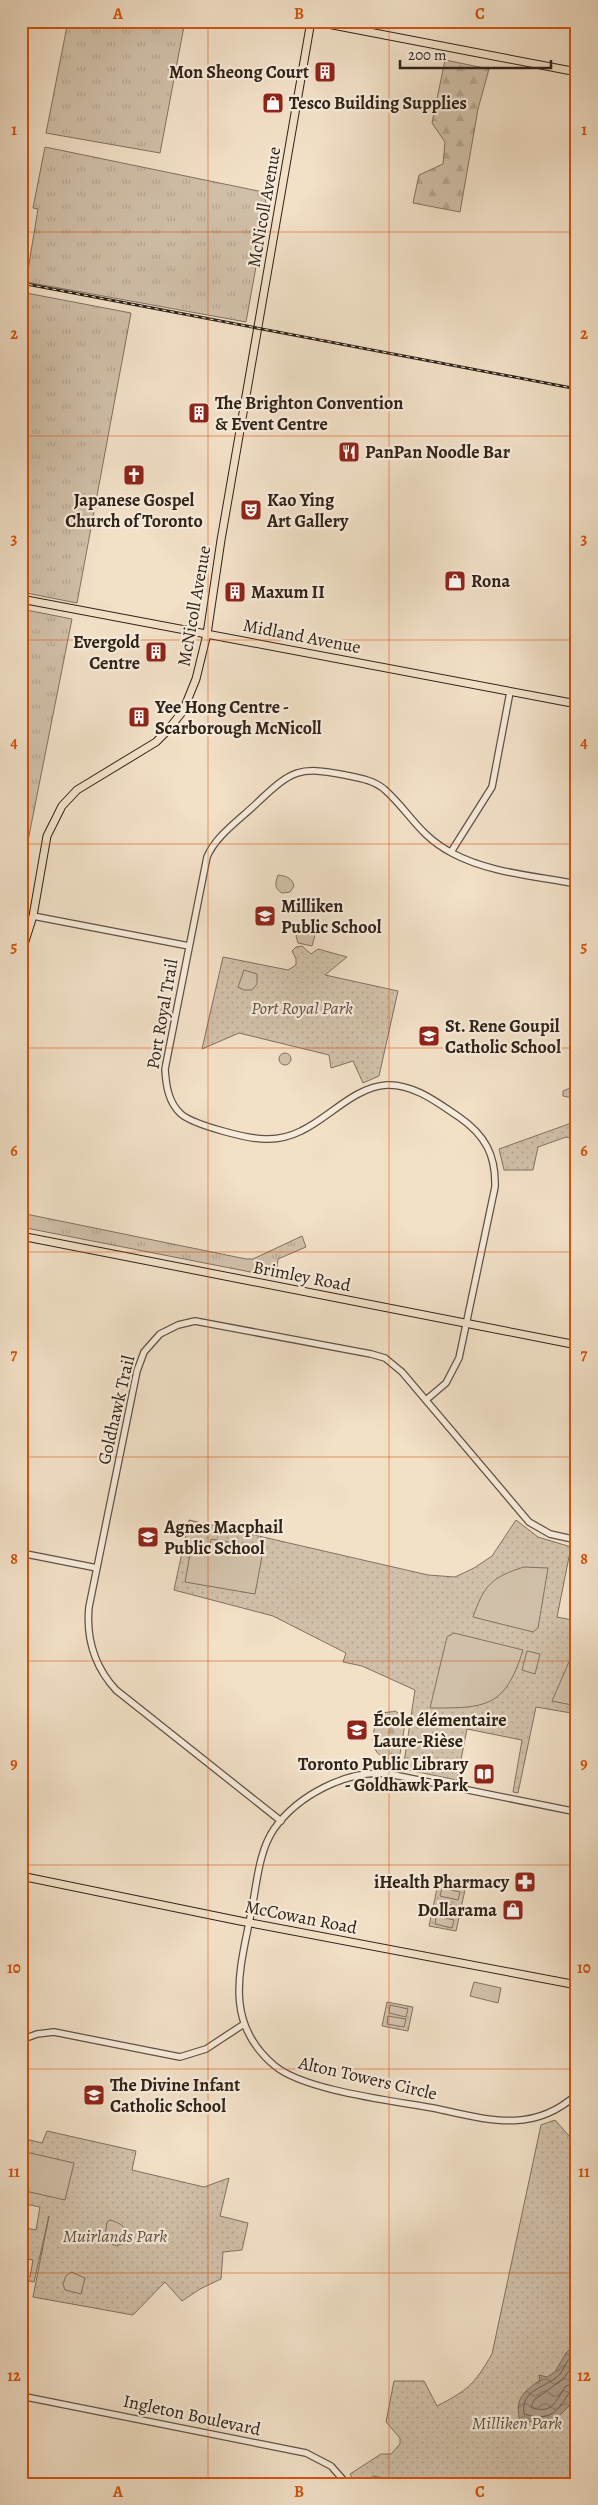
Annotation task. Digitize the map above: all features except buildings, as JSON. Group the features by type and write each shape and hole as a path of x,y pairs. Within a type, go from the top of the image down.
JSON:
{"main road":[{"path":"311,21 577,72"},
{"name":"McNicoll Avenue","path":"21,954 33,916 47,836 62,806 77,790 156,742 176,722 192,690 207,634 220,540 311,21"},
{"name":"Midland Avenue","path":"21,599 577,704"},
{"name":"Brimley Road","path":"21,1236 466,1325 577,1345"},
{"name":"McCowan Road","path":"21,1876 249,1923 577,1985"}],"street":[{"path":"451,852 492,787 510,692"},
{"name":"Port Royal Trail","path":"426,1400 446,1383 459,1358 495,1187 496,1171 492,1156 482,1137 472,1127 421,1092 396,1086 368,1090 300,1132 281,1138 259,1138 204,1126 189,1120 180,1113 170,1098 165,1069 202,882 212,848 282,780 293,774 314,770 370,781 383,789 430,839 451,852 486,866 577,884"},
{"path":"33,916 189,946"},
{"name":"Goldhawk Trail","path":"281,1821 123,1696 105,1676 90,1643 88,1623 97,1568 138,1367 149,1345 168,1329 185,1322 206,1321 385,1358 397,1367 426,1400 529,1522 550,1534 577,1540"},
{"path":"21,1553 97,1568"},
{"name":"Alton Towers Circle","path":"577,1812 398,1775 375,1773 337,1782 306,1800 281,1821 270,1836 263,1851 238,1985 244,2024 257,2047 279,2069 298,2080 507,2122 545,2114 577,2094"},
{"path":"21,2040 54,2032 180,2057 206,2050 244,2024"},
{"name":"Ingleton Boulevard","path":"21,2396 306,2453 326,2462 348,2484"}],"green space":[{"path":"68,21 185,21 160,153 46,133"},
{"path":"532,21 577,21 577,29"},
{"path":"445,60 489,69 478,109 460,212 413,203 419,175 443,164 445,142 432,123"},
{"path":"45,147 263,192 267,206 246,322 26,282 38,209 33,208"},
{"path":"21,292 131,313 77,603 21,592"},
{"path":"21,609 72,619 21,876"},
{"path":"278,875 292,881 294,886 290,892 282,893 276,887"},
{"path":"302,925 308,925 314,929 315,935 312,946 298,943 296,936"},
{"name":"Port Royal Park","path":"302,946 311,954 318,949 347,957 325,975 398,991 379,1076 363,1083 353,1061 331,1068 329,1055 239,1033 202,1049 223,957 288,970 296,965 296,959 292,951 296,947"},
{"path":"244,970 257,974 257,984 252,990 244,990 238,987"},
{"path":"287,1053 290,1054 290,1064 283,1065 280,1064 279,1057 280,1054"},
{"path":"577,1085 577,1099 563,1096 563,1091"},
{"path":"577,1121 577,1140 566,1137 538,1147 533,1170 504,1170 499,1149"},
{"path":"21,1213 246,1259 253,1259 302,1236 306,1247 278,1259 276,1277 21,1227"},
{"path":"189,1520 428,1575 455,1577 474,1568 492,1556 516,1520 538,1537 571,1547 557,1617 577,1621 577,1714 536,1707 518,1793 513,1792 522,1740 467,1729 457,1780 403,1769 415,1690 362,1666 343,1662 346,1653 273,1616 174,1590"},
{"path":"211,1539 261,1548 262,1556 255,1594 185,1582 192,1543 210,1546"},
{"path":"524,1567 548,1568 538,1628 533,1632 473,1617 481,1597 491,1584 504,1575"},
{"path":"454,1633 523,1650 509,1684 491,1701 466,1707 430,1708 447,1637"},
{"path":"527,1651 540,1654 535,1674 522,1670"},
{"path":"572,1655 577,1657 577,1706 552,1701"},
{"path":"395,1711 406,1718 399,1760 379,1755 373,1741 377,1719 383,1713"},
{"path":"438,1884 465,1890 456,1931 429,1926"},
{"path":"442,1888 460,1892 458,1900 440,1896"},
{"path":"439,1903 457,1906 455,1914 437,1911"},
{"path":"436,1916 454,1920 452,1928 435,1924"},
{"path":"474,1982 501,1988 498,2003 470,1996"},
{"path":"387,2002 413,2007 408,2031 382,2026"},
{"path":"390,2005 408,2009 406,2017 389,2013"},
{"path":"388,2016 406,2019 404,2027 387,2024"},
{"name":"Milliken Park","path":"555,2120 577,2145 577,2484 417,2484 373,2476 370,2484 356,2484 350,2474 381,2454 391,2454 400,2444 400,2438 386,2422 394,2381 424,2381 437,2406 469,2386 492,2354 541,2125"},
{"name":"Muirlands Park","path":"47,2131 136,2151 132,2170 204,2187 229,2178 220,2216 248,2223 242,2250 223,2252 221,2279 200,2289 182,2301 165,2282 133,2315 33,2297 49,2216 34,2282 21,2279 21,2275 30,2277 33,2260 21,2258 21,2227 36,2230 40,2207 21,2203 21,2138 42,2143"},
{"path":"21,2151 74,2163 65,2200 21,2190"},
{"path":"110,2220 122,2225 126,2231 125,2243 116,2246 108,2242 105,2237 107,2222"},
{"path":"71,2272 85,2278 81,2294 65,2290 63,2284 66,2276"}],"water":[{"path":"572,2347 575,2349 577,2347 577,2391 568,2407 555,2420 546,2420 543,2424 533,2420 526,2424 520,2422 518,2408 524,2393 540,2380 539,2375 547,2377 555,2372 566,2353"}],"railway":[{"path":"21,283 577,389"}],"place":[{"name":"Mon Sheong Court","path":"325,72"},
{"name":"Tesco Building Supplies","path":"273,103"},
{"name":"The Brighton Convention & Event Centre","path":"199,413"},
{"name":"PanPan Noodle Bar","path":"349,452"},
{"name":"Japanese Gospel Church of Toronto","path":"134,475"},
{"name":"Kao Ying Art Gallery","path":"251,510"},
{"name":"Rona","path":"455,581"},
{"name":"Maxum II","path":"235,592"},
{"name":"Evergold Centre","path":"156,652"},
{"name":"Yee Hong Centre - Scarborough McNicoll","path":"139,717"},
{"name":"Milliken Public School","path":"265,916"},
{"name":"St. Rene Goupil Catholic School","path":"429,1036"},
{"name":"Agnes Macphail Public School","path":"148,1537"},
{"name":"École élémentaire Laure-Rièse","path":"357,1730"},
{"name":"Toronto Public Library - Goldhawk Park","path":"484,1774"},
{"name":"iHealth Pharmacy","path":"525,1882"},
{"name":"Dollarama","path":"513,1910"},
{"name":"The Divine Infant Catholic School","path":"94,2095"}]}
